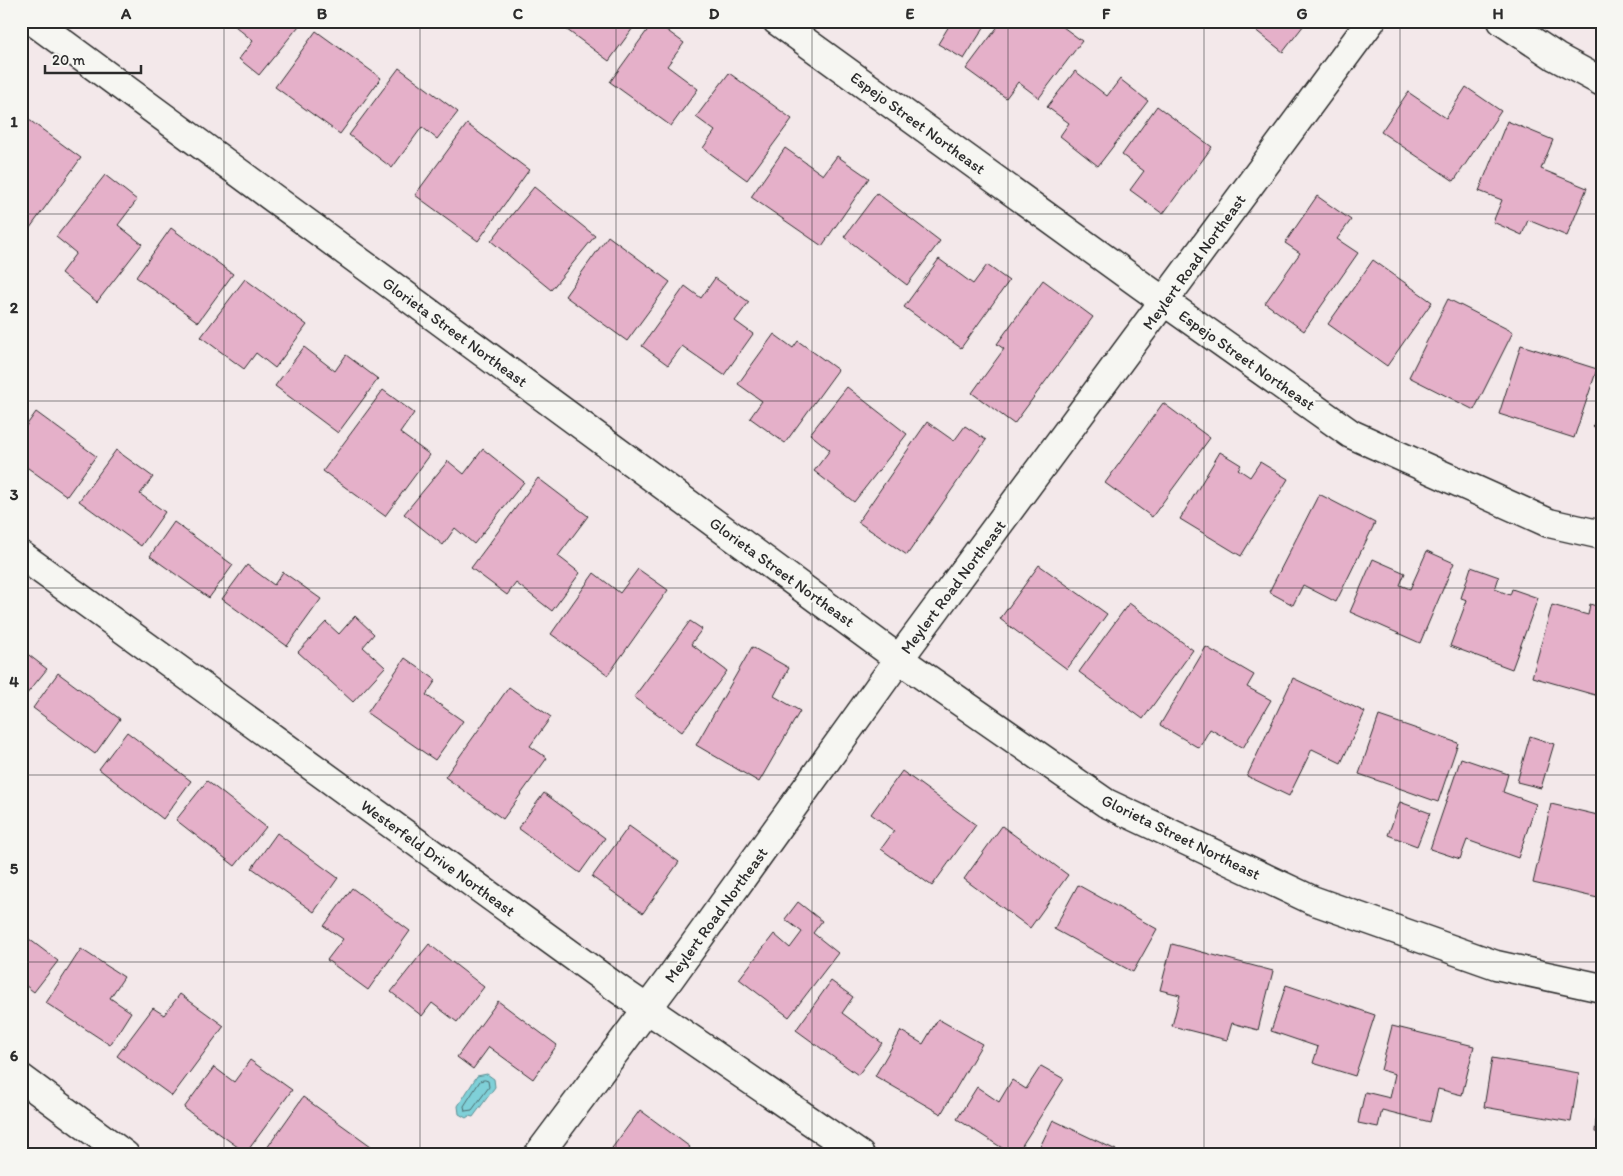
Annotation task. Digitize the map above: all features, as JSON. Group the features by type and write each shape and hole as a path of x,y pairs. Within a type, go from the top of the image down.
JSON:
{"street":[{"name":"Glorieta Street Northeast","path":"33,21 899,659 1106,803 1312,900 1496,965 1602,988"},
{"name":"Espejo Street Northeast","path":"777,21 1164,302 1351,434 1549,523 1602,535"},
{"name":"Meylert Road Northeast","path":"538,1155 647,1010 899,659 1371,21"},
{"path":"1502,21 1556,57 1602,82"},
{"name":"Westerfeld Drive Northeast","path":"21,555 647,1010 860,1155"},
{"path":"21,1078 125,1155"}],"water":[{"path":"487,1074 494,1079 495,1087 473,1117 469,1116 466,1118 459,1114 458,1106 477,1076"}],"building":[{"path":"229,21 303,21 259,75 239,59 253,41"},
{"path":"555,21 638,21 609,61"},
{"path":"654,21 684,43 667,66 698,89 671,126 610,82"},
{"path":"952,21 988,21 964,59 938,44"},
{"path":"1002,21 1055,21 1082,41 1039,98 1018,82 1006,98 966,69"},
{"path":"1244,21 1307,21 1283,52"},
{"path":"316,31 381,78 340,134 275,87"},
{"path":"399,68 458,112 437,139 422,127 392,168 349,135"},
{"path":"1075,71 1107,96 1120,79 1148,101 1098,166 1060,136 1069,123 1047,107"},
{"path":"729,73 792,119 747,180 703,148 715,131 696,117"},
{"path":"1466,87 1501,111 1454,181 1381,132 1408,92 1446,118"},
{"path":"1157,106 1212,147 1163,214 1130,190 1144,171 1122,155"},
{"path":"21,114 81,158 27,232 21,227"},
{"path":"1507,121 1553,140 1541,169 1587,188 1567,236 1528,220 1522,235 1493,222 1502,200 1479,191"},
{"path":"467,124 529,170 478,241 415,195"},
{"path":"785,148 823,175 837,156 869,178 822,246 751,197"},
{"path":"105,175 137,200 118,225 142,244 97,302 61,273 76,253 56,237"},
{"path":"534,187 595,236 551,290 491,241"},
{"path":"877,193 940,241 907,285 844,237"},
{"path":"1317,196 1351,220 1337,239 1358,253 1304,331 1265,303 1300,253 1285,243"},
{"path":"171,228 233,274 198,322 136,277"},
{"path":"608,236 670,282 627,341 565,296"},
{"path":"939,259 973,284 987,265 1009,281 961,348 904,307"},
{"path":"1373,260 1432,302 1387,366 1328,324"},
{"path":"715,278 749,302 735,321 753,334 724,375 682,346 668,365 642,346 685,286 701,298"},
{"path":"245,279 307,325 275,368 256,353 244,369 201,337"},
{"path":"1043,280 1093,317 1014,424 972,393 1004,349 997,344"},
{"path":"1448,299 1513,332 1474,410 1409,377"},
{"path":"774,334 793,348 798,341 838,370 785,443 750,418 762,401 738,384"},
{"path":"1521,345 1597,369 1574,438 1499,414"},
{"path":"304,347 335,371 346,355 378,379 338,433 275,386"},
{"path":"847,387 907,434 854,502 814,471 830,450 810,434"},
{"path":"383,390 414,413 400,433 430,455 385,516 323,471"},
{"path":"1602,397 1602,430 1593,427"},
{"path":"1163,403 1210,438 1152,517 1105,483"},
{"path":"36,412 96,456 67,496 21,463 21,433"},
{"path":"927,422 954,441 965,426 986,440 907,555 858,522"},
{"path":"483,449 524,482 474,544 455,528 443,545 404,514 448,461 464,474"},
{"path":"116,450 153,477 140,494 165,512 141,546 79,501"},
{"path":"1220,452 1241,465 1238,469 1250,477 1260,462 1288,479 1241,556 1180,519"},
{"path":"538,478 588,516 558,556 580,573 552,611 516,583 507,595 471,568"},
{"path":"1319,494 1375,523 1336,602 1303,585 1293,605 1269,592"},
{"path":"174,522 233,565 209,598 150,556"},
{"path":"1427,551 1454,563 1420,643 1350,612 1373,559 1405,573 1400,585 1410,589"},
{"path":"247,565 274,585 283,572 321,599 287,646 222,599"},
{"path":"1039,565 1107,614 1067,669 1000,619"},
{"path":"1471,567 1499,577 1495,589 1510,595 1512,589 1538,598 1512,669 1450,646 1467,600 1461,598"},
{"path":"638,569 668,590 608,675 551,634 594,573 620,593"},
{"path":"1129,603 1193,650 1143,719 1079,672"},
{"path":"1590,604 1602,608 1602,697 1532,677 1552,605 1588,615"},
{"path":"355,616 374,634 363,647 385,667 353,702 298,652 326,622 339,634"},
{"path":"690,621 702,629 691,644 727,671 682,732 634,697"},
{"path":"752,647 789,668 774,696 800,711 759,782 696,745"},
{"path":"1206,647 1254,675 1247,687 1271,700 1243,748 1210,729 1199,748 1160,725"},
{"path":"21,649 47,669 21,701"},
{"path":"405,658 436,680 426,695 463,721 435,760 367,713"},
{"path":"58,673 120,719 95,754 33,708"},
{"path":"1293,678 1365,712 1341,763 1312,749 1289,796 1247,776"},
{"path":"509,687 551,717 530,746 547,758 503,819 445,777"},
{"path":"1379,716 1458,743 1438,802 1359,774"},
{"path":"127,732 191,781 163,819 99,769"},
{"path":"1530,736 1554,744 1541,788 1517,782"},
{"path":"1461,758 1508,774 1503,792 1536,804 1518,858 1467,840 1460,859 1430,849"},
{"path":"902,771 976,825 932,886 881,849 894,831 871,814"},
{"path":"207,781 266,827 235,866 176,820"},
{"path":"544,793 605,838 580,873 518,828"},
{"path":"1400,802 1430,813 1417,846 1388,835"},
{"path":"1551,804 1602,816 1602,899 1533,883"},
{"path":"629,826 679,862 643,913 592,877"},
{"path":"1002,826 1068,875 1030,928 964,879"},
{"path":"277,833 338,878 314,912 252,868"},
{"path":"1078,885 1157,929 1133,972 1054,929"},
{"path":"352,888 410,931 368,990 327,960 343,939 324,926"},
{"path":"798,902 822,921 813,933 838,953 789,1017 739,979 774,934 790,948 802,932 785,919"},
{"path":"21,933 58,961 34,992 21,982"},
{"path":"429,944 484,987 457,1022 432,1003 422,1016 391,992"},
{"path":"1172,944 1273,971 1258,1030 1232,1023 1227,1040 1172,1026 1180,995 1160,990"},
{"path":"81,949 124,977 110,998 131,1012 110,1045 46,1003"},
{"path":"831,981 853,997 842,1013 882,1043 858,1075 796,1030"},
{"path":"1286,985 1375,1015 1355,1076 1313,1063 1318,1047 1271,1031"},
{"path":"180,994 224,1026 172,1096 117,1056 153,1008 164,1015"},
{"path":"498,1001 557,1045 533,1079 489,1047 473,1069 457,1057"},
{"path":"938,1019 982,1044 941,1114 875,1076 901,1031 923,1044"},
{"path":"1392,1026 1474,1046 1462,1095 1438,1089 1430,1122 1382,1110 1378,1127 1358,1123 1365,1092 1390,1098 1395,1074 1381,1070"},
{"path":"1492,1058 1579,1073 1571,1122 1484,1107"},
{"path":"250,1060 292,1090 246,1153 184,1108 214,1067 234,1082"},
{"path":"1041,1066 1064,1079 1016,1155 1013,1155 957,1119 977,1087 999,1102 1012,1080 1026,1089"},
{"path":"1599,1085 1602,1086 1602,1133 1595,1132"},
{"path":"303,1097 371,1146 365,1155 262,1155"},
{"path":"640,1110 690,1147 685,1155 607,1155"},
{"path":"1053,1120 1116,1150 1114,1155 1036,1155"},
{"path":"709,1147 720,1155 703,1155"}]}
